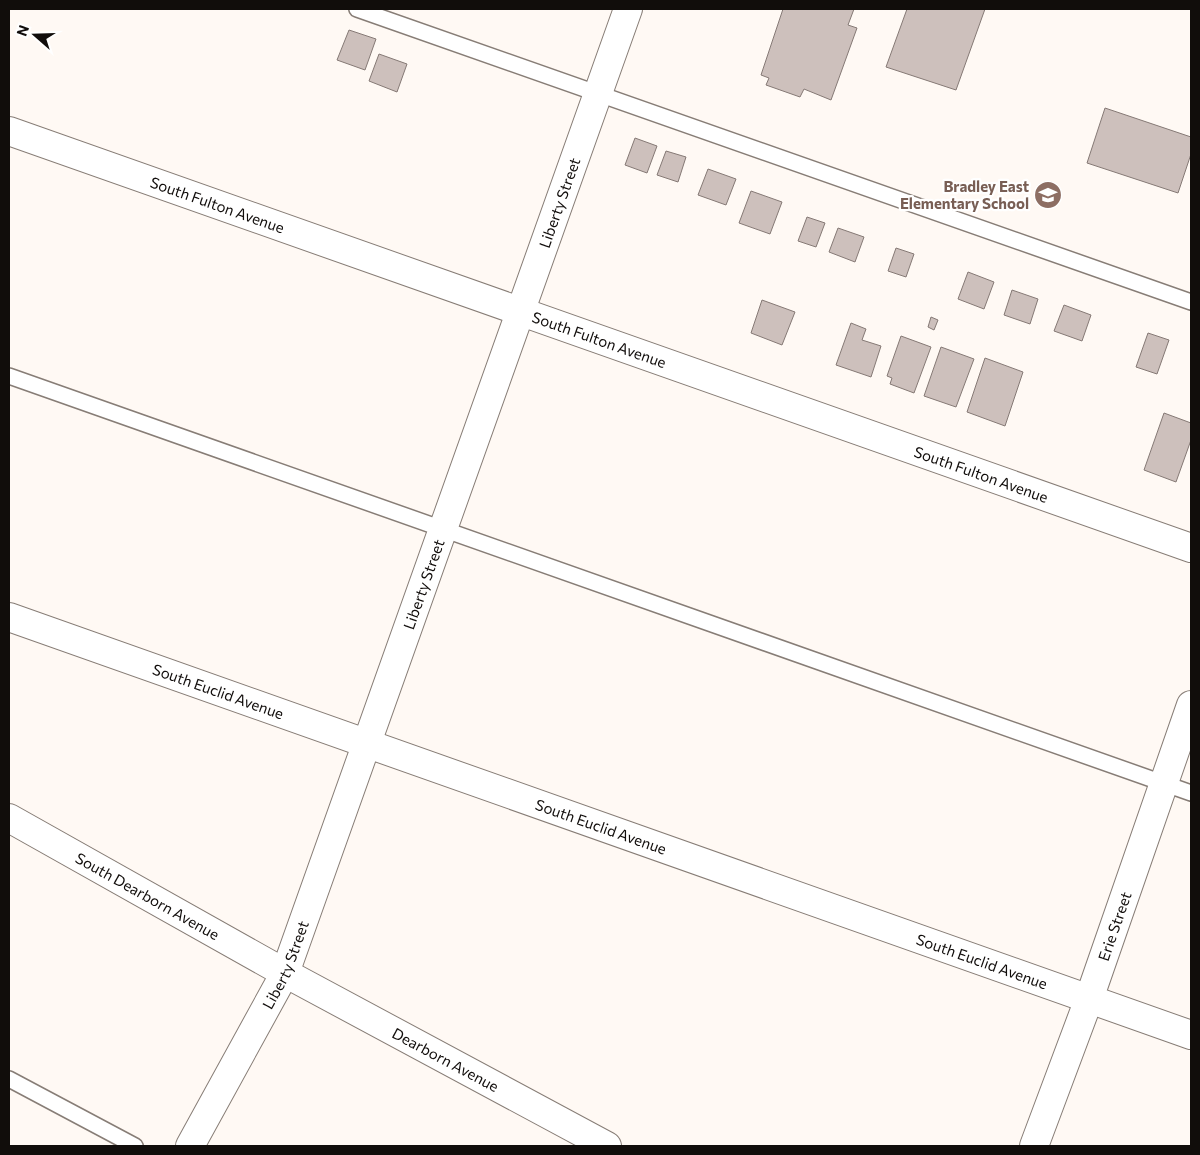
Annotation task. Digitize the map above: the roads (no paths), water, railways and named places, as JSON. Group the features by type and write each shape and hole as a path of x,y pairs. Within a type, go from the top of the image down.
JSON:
{"street":[{"name":"Liberty Street","path":"190,1146 285,973 628,9"},
{"name":"South Fulton Avenue","path":"9,131 1191,548"},
{"name":"South Euclid Avenue","path":"9,617 1191,1035"},
{"name":"Erie Street","path":"1034,1146 1089,999 1191,705"},
{"name":"South Dearborn Avenue","path":"9,818 285,973"},
{"name":"Dearborn Avenue","path":"285,973 607,1146"}],"lane":[{"path":"357,9 1191,302"},
{"path":"9,376 1191,793"},
{"path":"9,1079 135,1146"}],"place":[{"name":"Bradley East Elementary School","path":"1048,195"}]}
